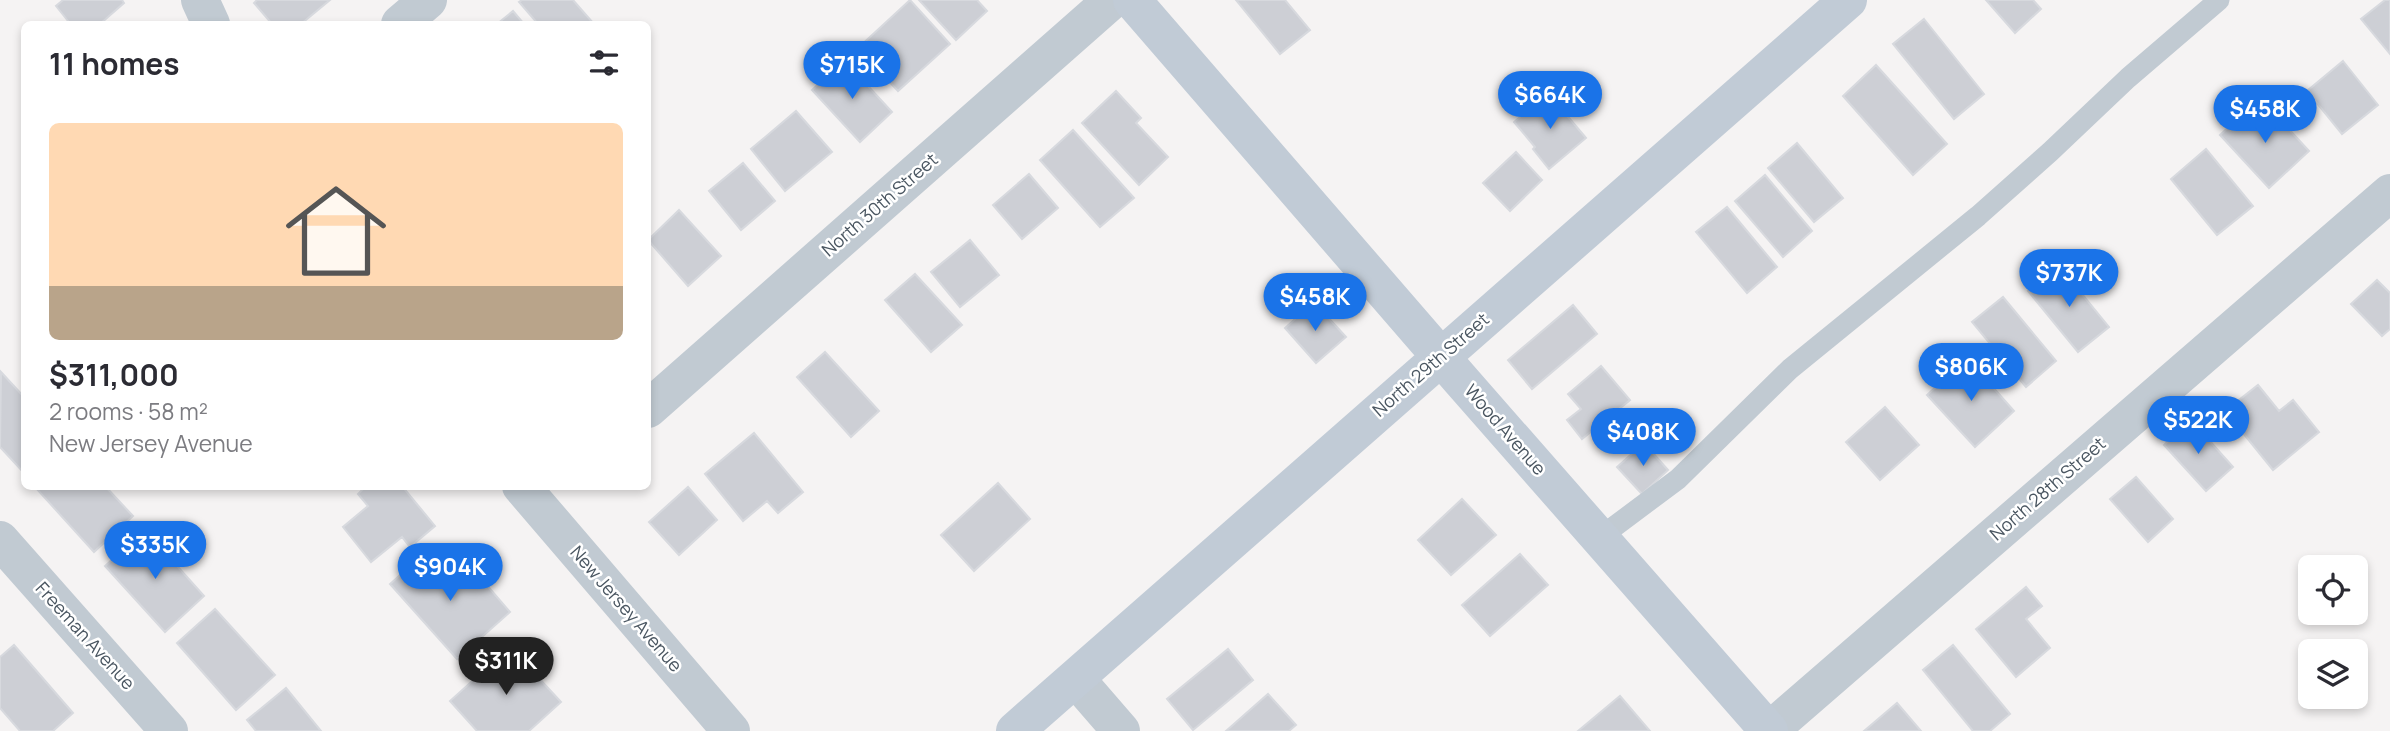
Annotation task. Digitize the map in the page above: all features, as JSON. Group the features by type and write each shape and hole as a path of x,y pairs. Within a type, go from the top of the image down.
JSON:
{"street":[{"path":"200,0 210,21"},
{"path":"404,21 428,0"},
{"name":"North 30th Street","path":"651,406 1112,0"},
{"name":"Wood Avenue","path":"1132,0 1769,731"},
{"name":"North 29th Street","path":"1015,731 1849,0"},
{"name":"North 28th Street","path":"1769,731 2390,192"},
{"name":"New Jersey Avenue","path":"540,493 731,731"},
{"name":"Freeman Avenue","path":"0,540 169,731"},
{"path":"1076,679 1121,731"}],"lane":[{"path":"1599,538 1678,479 1790,369 1978,216 2128,78 2219,0"}],"building":[{"path":"63,0 122,0 124,3 103,21 68,21 56,6"},
{"path":"257,0 330,0 305,21 269,21 254,3"},
{"path":"573,0 591,21 535,21 519,2"},
{"path":"910,0 950,44 898,91 858,48"},
{"path":"919,0 977,0 987,11 956,40"},
{"path":"1236,0 1285,0 1310,30 1280,54"},
{"path":"1986,0 2033,0 2041,9 2015,33"},
{"path":"2385,0 2390,0 2390,54 2361,19"},
{"path":"513,11 521,21 501,21"},
{"path":"1924,19 1984,94 1954,119 1893,44"},
{"path":"844,60 892,112 860,142 812,90"},
{"path":"2343,61 2378,105 2342,134 2307,91"},
{"path":"1876,65 1947,144 1913,175 1843,96"},
{"path":"1116,91 1141,118 1136,123 1168,157 1139,185 1082,123"},
{"path":"1548,93 1586,138 1549,169 1514,122"},
{"path":"2252,105 2268,123 2276,115 2309,151 2269,188 2220,135"},
{"path":"796,111 832,152 785,191 751,149"},
{"path":"1073,130 1134,198 1100,227 1040,160"},
{"path":"1797,143 1843,198 1814,222 1768,168"},
{"path":"2206,149 2253,206 2217,235 2171,179"},
{"path":"1516,152 1542,180 1510,211 1483,183"},
{"path":"743,163 775,201 741,230 709,191"},
{"path":"1029,174 1058,208 1022,239 993,205"},
{"path":"1765,175 1812,231 1783,257 1735,201"},
{"path":"1727,207 1777,267 1747,293 1696,232"},
{"path":"679,210 721,256 688,286 651,243 651,237"},
{"path":"970,240 999,275 960,307 931,272"},
{"path":"2059,266 2109,327 2078,352 2028,291"},
{"path":"915,274 962,325 931,352 885,300"},
{"path":"2377,280 2390,293 2390,329 2382,336 2351,304"},
{"path":"2003,297 2056,361 2026,387 1972,322"},
{"path":"1314,302 1346,337 1316,363 1285,328"},
{"path":"1573,305 1597,334 1532,389 1508,360"},
{"path":"825,352 879,411 851,437 797,377"},
{"path":"1967,358 2014,411 1975,447 1927,395"},
{"path":"1601,366 1630,400 1582,439 1567,420 1581,409 1568,394"},
{"path":"1,372 21,394 21,470 0,447"},
{"path":"2258,385 2279,411 2293,400 2319,432 2273,470 2225,411"},
{"path":"1885,407 1919,445 1880,480 1846,442"},
{"path":"2191,420 2233,467 2206,491 2164,445"},
{"path":"754,433 803,492 778,513 767,501 743,521 705,474"},
{"path":"1644,443 1668,470 1642,494 1617,467"},
{"path":"2136,477 2173,519 2148,542 2110,499"},
{"path":"998,483 1030,519 974,571 941,535"},
{"path":"688,487 717,520 679,555 649,522"},
{"path":"38,490 109,490 133,516 94,552"},
{"path":"362,490 405,490 435,526 410,547 402,537 371,562 343,527 368,506 358,494"},
{"path":"1462,499 1496,535 1451,575 1418,540"},
{"path":"145,530 204,596 165,632 105,566"},
{"path":"428,550 457,583 473,569 510,612 457,659 390,584"},
{"path":"1520,554 1548,585 1490,636 1462,605"},
{"path":"2026,587 2042,606 2026,619 2050,648 2016,677 1976,629"},
{"path":"215,609 275,675 236,710 177,643"},
{"path":"14,645 73,713 53,731 20,731 0,708 0,657"},
{"path":"1953,645 2010,714 1990,731 1973,731 1923,670"},
{"path":"510,647 561,702 529,731 477,731 450,701"},
{"path":"1228,649 1253,680 1193,730 1167,699"},
{"path":"286,688 321,731 256,731 247,720"},
{"path":"1268,694 1296,725 1289,731 1226,731"},
{"path":"1620,696 1650,731 1578,731"},
{"path":"1897,703 1921,731 1864,731"}]}
